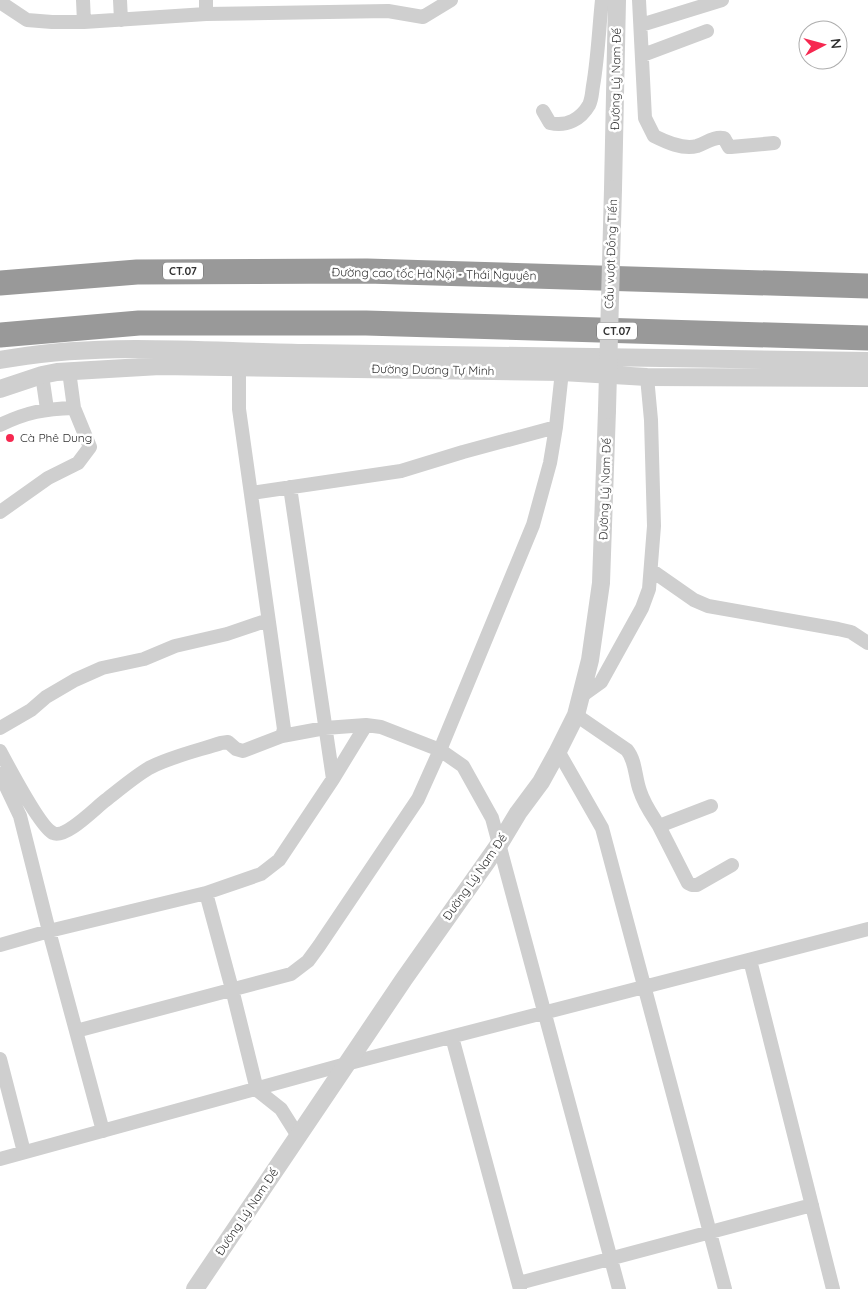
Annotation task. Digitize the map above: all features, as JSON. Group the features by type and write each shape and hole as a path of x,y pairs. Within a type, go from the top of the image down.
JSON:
{"highway":[{"name":"Đường cao tốc Hà Nội - Thái Nguyên","path":"0,283 137,272 367,271 868,286"},
{"name":"CT.07","path":"0,335 139,323 366,323 868,338"}],"street":[{"path":"83,0 84,22"},
{"path":"120,0 120,20"},
{"path":"206,0 206,14"},
{"path":"0,2 27,20 84,22 206,14 388,11 423,17 451,0"},
{"path":"543,112 550,123 557,125 576,120 590,102 595,74 602,0"},
{"name":"Đường Lý Nam Đế","path":"613,188 617,0"},
{"path":"639,0 645,118 654,136 684,147 697,146 719,137 724,138 729,147 774,143"},
{"path":"641,25 722,0"},
{"path":"643,55 707,31"},
{"name":"Cầu vượt Đồng Tiến","path":"607,410 613,188"},
{"name":"Đường Dương Tự Minh","path":"0,360 92,350 174,349 239,360"},
{"path":"239,360 239,403 284,729 282,736"},
{"name":"Đường Dương Tự Minh","path":"0,390 42,375 69,371 239,360 563,364 868,361"},
{"path":"76,1032 291,974 308,961 418,799 440,750 533,525 550,464 563,364"},
{"name":"Đường Dương Tự Minh","path":"563,364 647,377 868,378"},
{"path":"0,512 48,478 78,462 90,447 74,408 69,371"},
{"path":"42,375 47,409"},
{"path":"580,697 601,682 646,600 651,570 654,526 651,420 647,377"},
{"path":"0,425 33,412 47,409 74,408"},
{"name":"Đường Lý Nam Đế","path":"195,1289 346,1064 541,782 576,715 590,660 601,584 607,410"},
{"path":"251,493 401,472 556,427"},
{"path":"290,487 334,779"},
{"path":"651,570 694,600 708,606 851,632 868,643"},
{"path":"0,728 31,710 46,697 75,680 102,668 144,659 175,646 228,634 268,620"},
{"path":"576,715 627,750 632,756 640,792 688,883 692,886 697,885 732,865"},
{"path":"0,945 49,931 206,893 261,874 279,860 334,779 366,725"},
{"path":"0,751 14,778 46,827 54,834 61,834 70,829 96,807 150,768 221,743 228,742 236,749 243,751 282,736 325,728 366,725 381,727 440,750 464,766 492,818 500,843 619,1289"},
{"path":"558,751 602,828 725,1289"},
{"path":"0,774 20,816 103,1131"},
{"path":"659,826 711,806"},
{"path":"206,893 257,1090 281,1109 298,1136"},
{"path":"0,1159 257,1090 346,1064 868,929"},
{"path":"750,960 833,1289"},
{"path":"452,1037 519,1286 812,1205"},
{"path":"0,1059 24,1152"}],"place":[{"name":"Cà Phê Dung","path":"10,438"}]}
